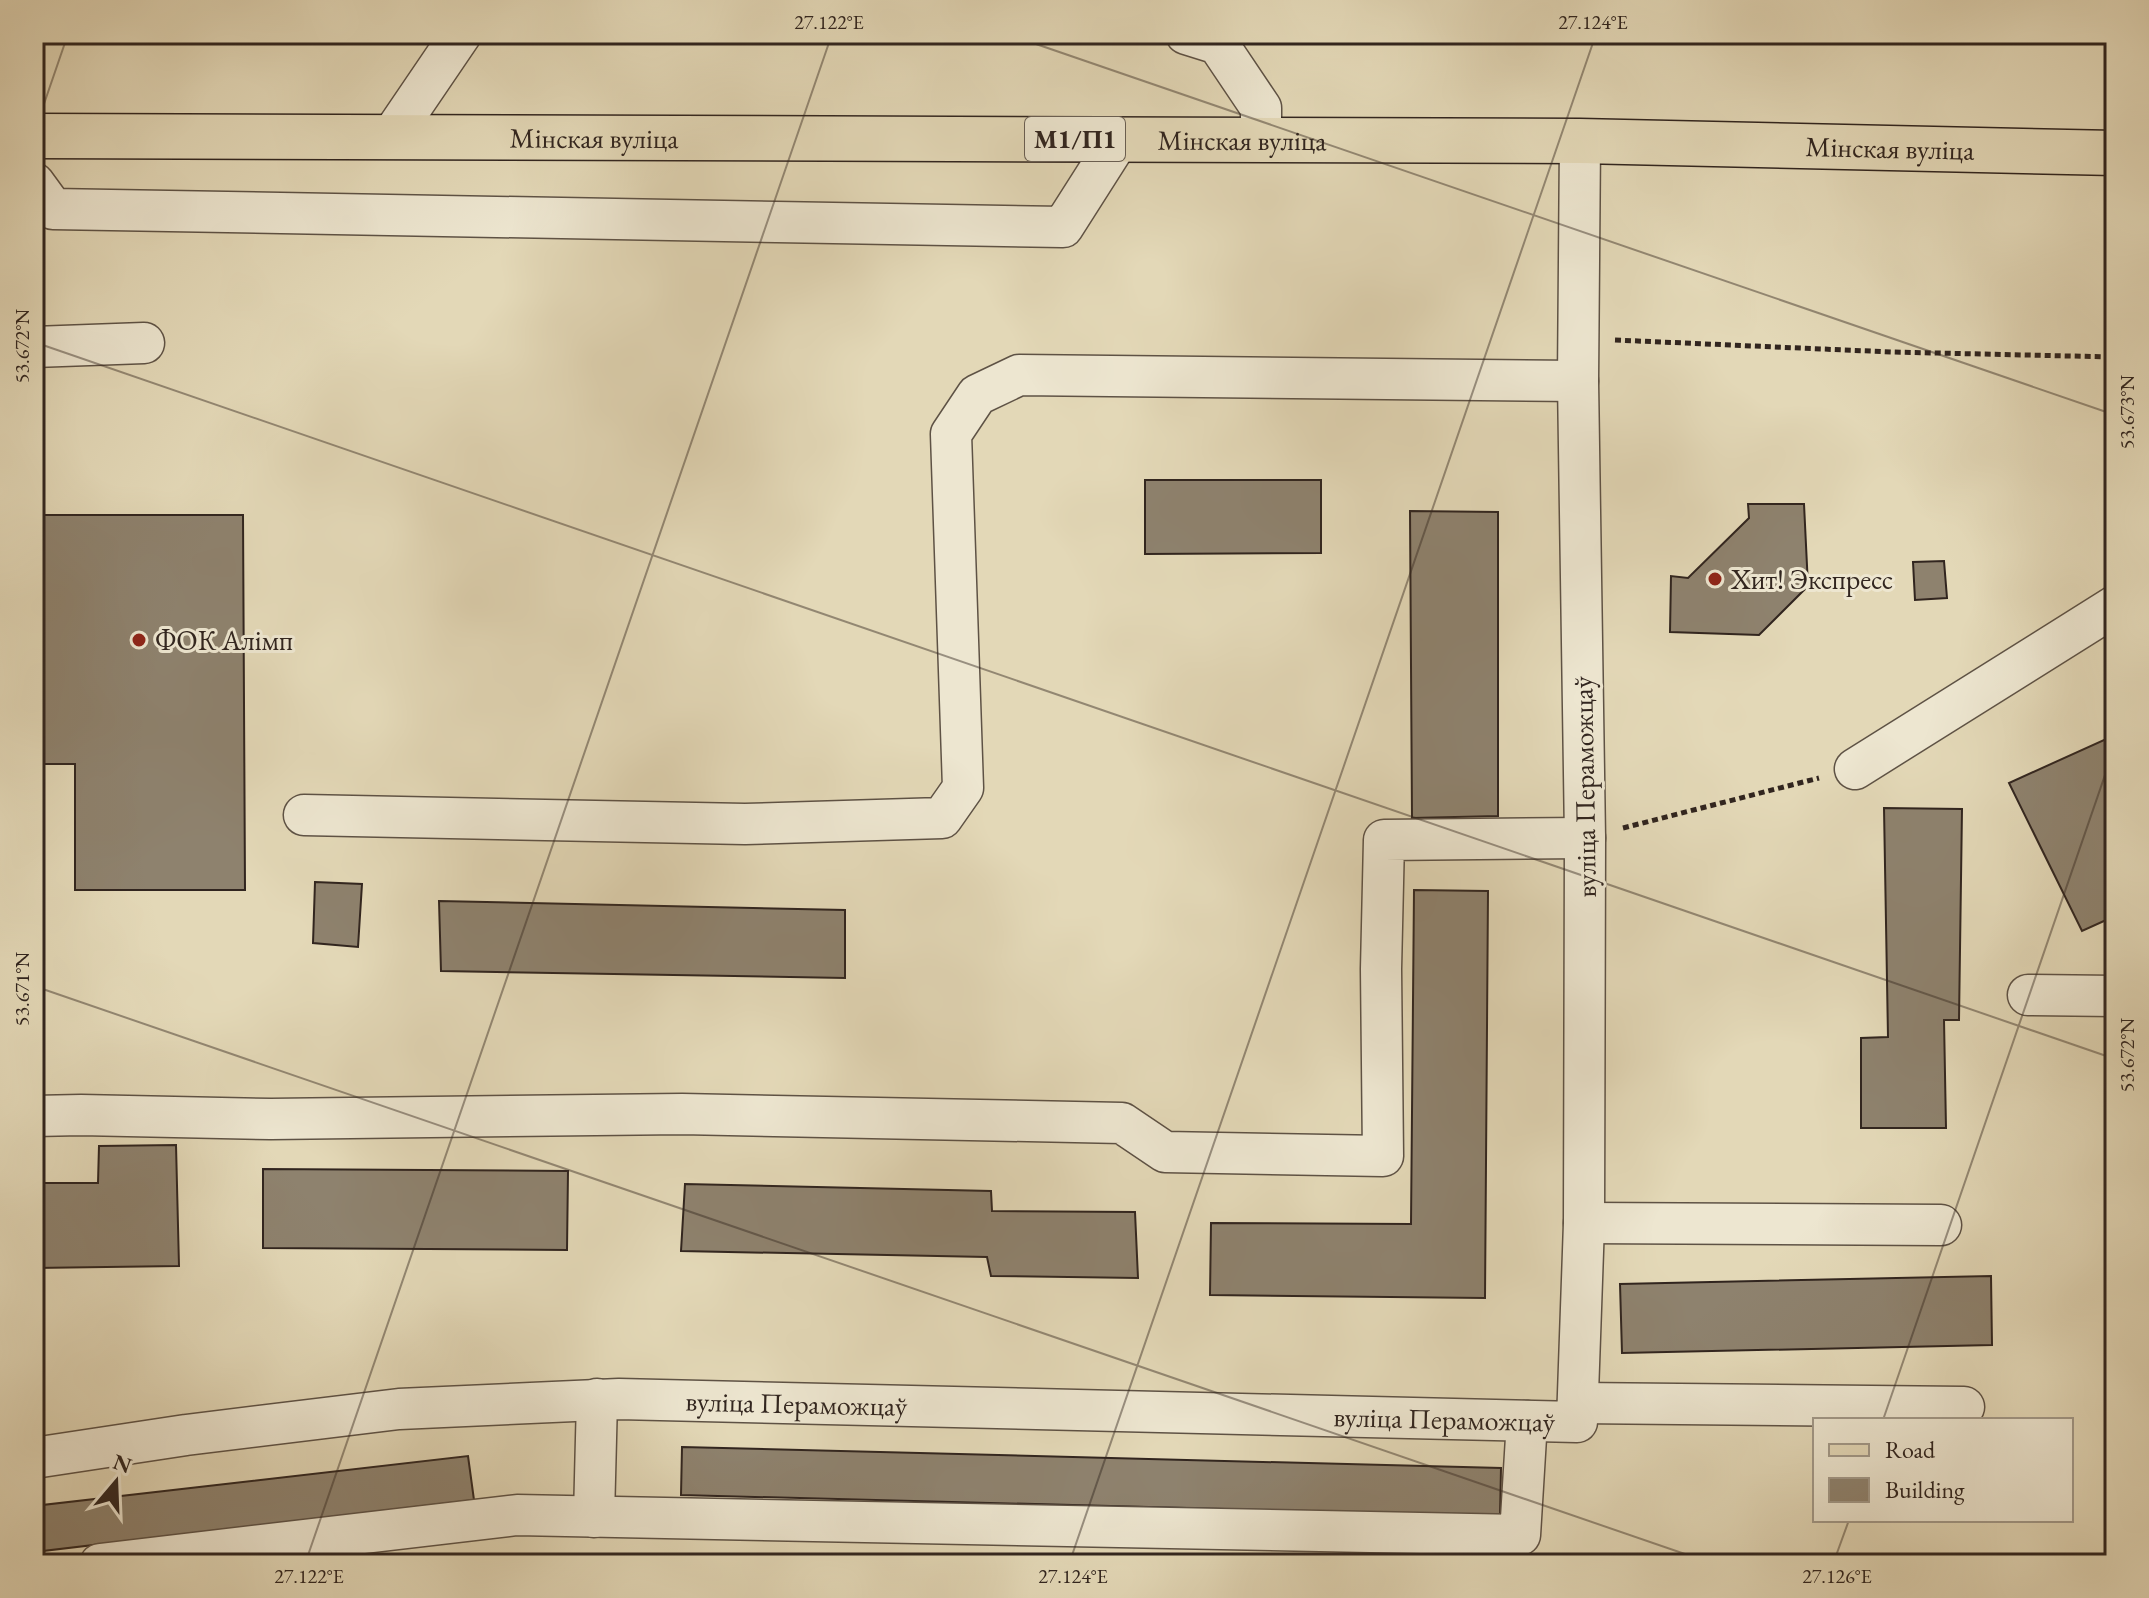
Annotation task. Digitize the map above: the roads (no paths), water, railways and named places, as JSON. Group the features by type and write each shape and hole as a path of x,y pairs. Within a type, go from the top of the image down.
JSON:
{"main road":[{"name":"Мінская вуліца","path":"34,136 1580,141 2115,153"}],"street":[{"path":"391,137 461,34"},
{"path":"1186,34 1218,44 1261,108 1261,140"},
{"path":"34,183 53,209 1063,227 1119,139"},
{"name":"вуліца Пераможцаў","path":"34,1458 186,1435 399,1409 597,1399 1577,1422 1584,1223 1585,838 1578,381 1580,141"},
{"path":"34,347 144,343"},
{"path":"304,815 745,824 942,818 963,788 951,434 977,395 1019,375 1578,381"},
{"path":"1855,769 2115,606"},
{"path":"34,1116 271,1119 682,1114 1122,1123 1165,1152 1383,1156 1381,969 1384,840 1585,838"},
{"path":"2028,995 2115,996"},
{"path":"1584,1223 1941,1225"},
{"path":"594,1517 597,1399"},
{"path":"1578,1403 1964,1407"},
{"path":"100,1564 517,1515 1520,1535 1527,1421"}],"place":[{"name":"Хит! Экспресс","path":"1715,579"},
{"name":"ФОК Алімп","path":"139,640"}]}
